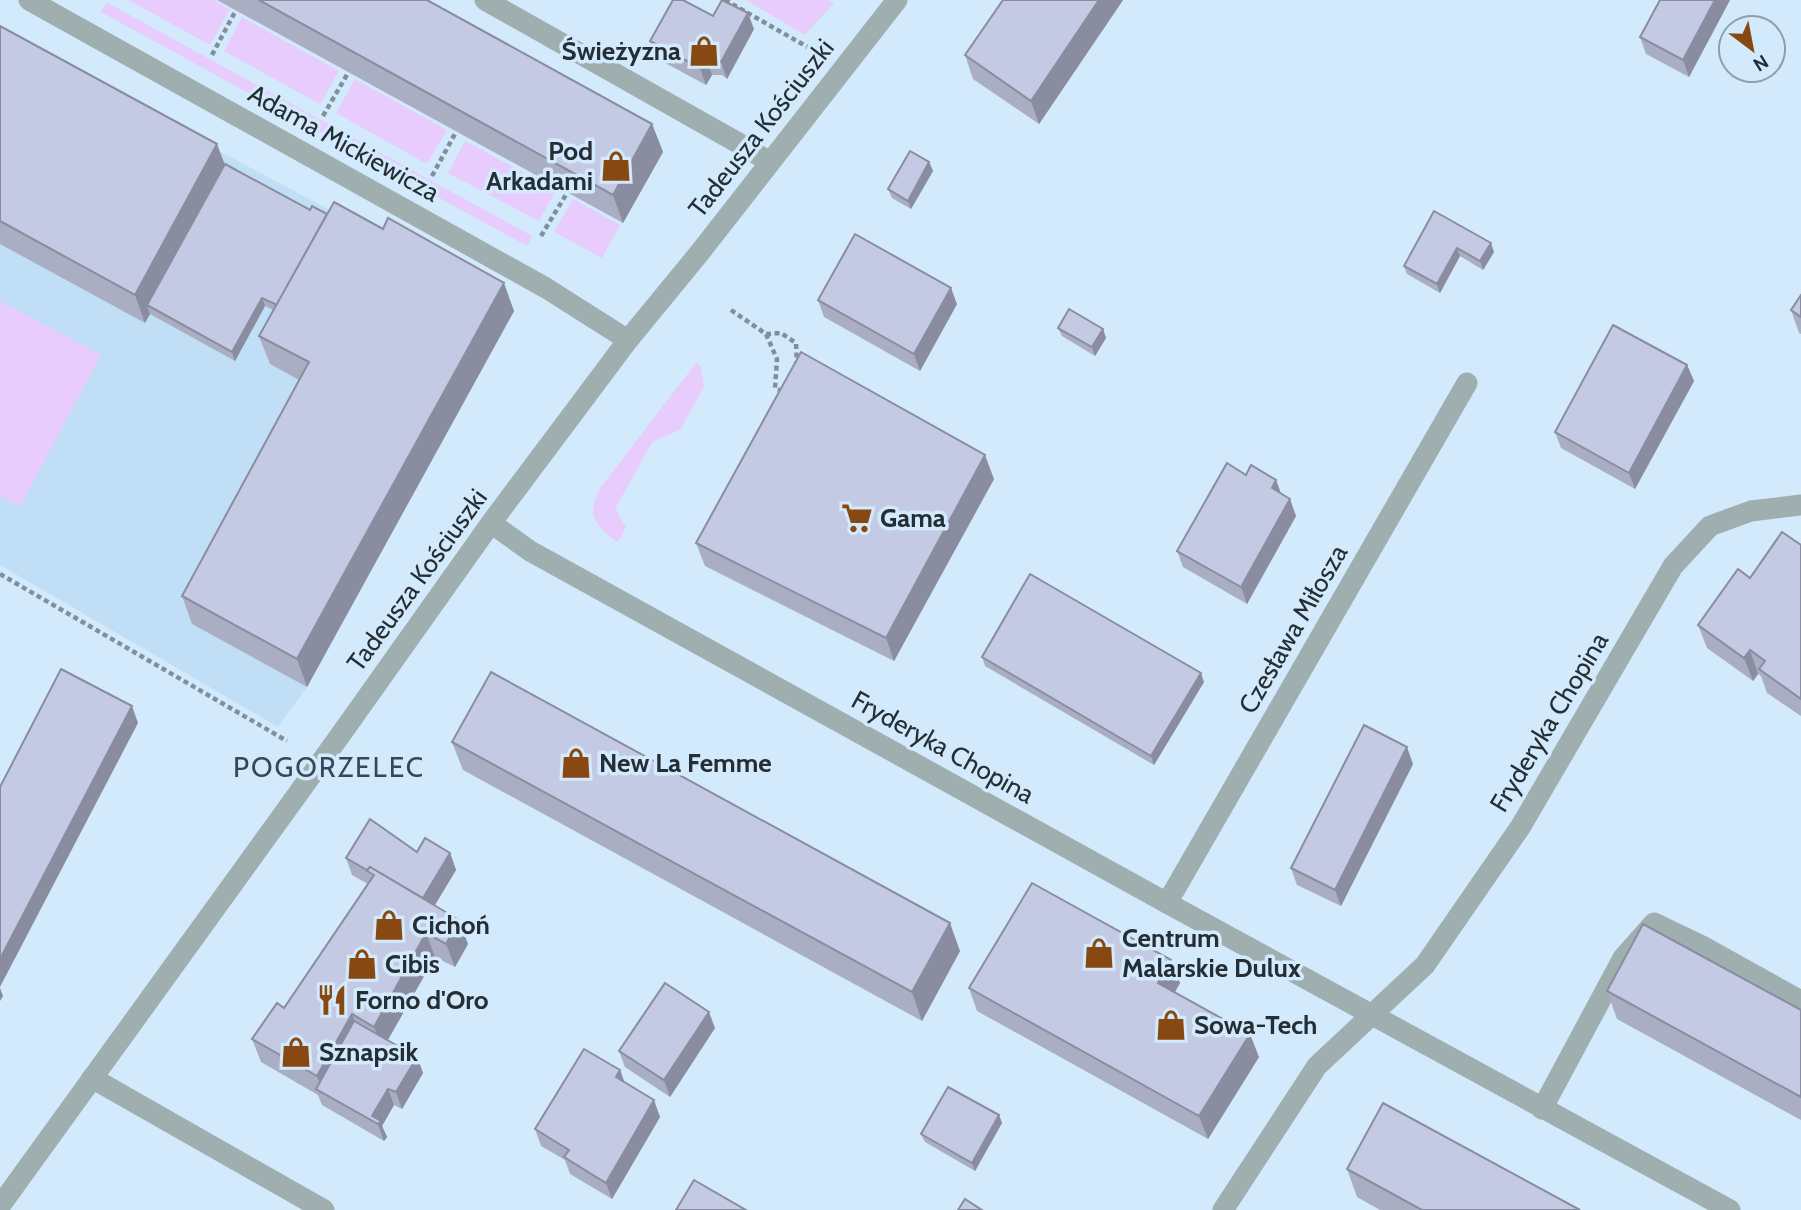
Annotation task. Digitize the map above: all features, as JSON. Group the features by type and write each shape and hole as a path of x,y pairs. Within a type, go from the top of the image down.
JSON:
{"street":[{"name":"Adama Mickiewicza","path":"29,0 546,288 628,340"},
{"path":"485,0 770,162"},
{"name":"Tadeusza Kościuszki","path":"1,1204 491,523 628,340 897,0"},
{"name":"Czesława Miłosza","path":"1167,903 1467,383"},
{"name":"Fryderyka Chopina","path":"1371,1015 1425,965 1521,826 1673,566 1710,526 1751,512 1801,505"},
{"name":"Fryderyka Chopina","path":"491,523 540,556 1167,903 1730,1210"},
{"path":"1542,1109 1623,958 1654,923 1702,946 1801,1001"},
{"path":"1223,1210 1317,1066 1371,1015"},
{"path":"92,1078 324,1210"}],"path":[{"path":"724,0 811,50"},
{"path":"212,55 236,10"},
{"path":"323,117 348,73"},
{"path":"432,176 456,132"},
{"path":"541,236 567,193"},
{"path":"731,310 766,334 777,359 775,387 788,394 792,386"},
{"path":"766,334 781,333 796,343 797,366"},
{"path":"0,574 321,761"}],"shaded area":[{"path":"128,0 213,0 230,9 210,45"},
{"path":"746,0 828,0 834,3 805,35"},
{"path":"106,2 532,236 527,246 101,12"},
{"path":"242,17 339,71 320,104 224,51"},
{"path":"0,34 514,311 307,687 278,727 0,565"},
{"path":"355,79 447,130 427,164 336,113"},
{"path":"465,141 556,190 539,221 448,173"},
{"path":"573,199 620,225 602,258 554,232"},
{"path":"0,301 101,355 20,506 0,496"},
{"path":"696,363 701,367 704,387 680,430 652,442 615,509 626,527 618,542 595,520 593,510 597,495"}],"building":[{"path":"259,0 427,0 652,124 613,195"},
{"path":"673,0 683,0 713,16 722,0 748,13 721,62 716,58 706,58 700,68 650,41"},
{"path":"1003,0 1099,0 1031,101 965,55"},
{"path":"1660,0 1715,0 1683,60 1640,37"},
{"path":"0,26 217,144 135,295 0,221"},
{"path":"910,151 929,162 908,201 888,189"},
{"path":"225,164 310,210 312,206 327,214 277,305 262,298 232,352 147,305"},
{"path":"334,202 383,229 388,218 504,283 297,659 182,596 309,362 259,336"},
{"path":"1434,211 1491,243 1480,261 1457,248 1437,284 1404,266"},
{"path":"855,234 951,288 914,354 818,300"},
{"path":"1801,295 1801,317 1791,310"},
{"path":"1069,309 1103,329 1092,347 1058,328"},
{"path":"1613,325 1687,365 1629,473 1555,432"},
{"path":"801,352 985,455 886,638 696,543"},
{"path":"1227,463 1246,475 1251,465 1276,480 1272,488 1290,499 1241,587 1177,551"},
{"path":"1782,532 1801,545 1801,699 1759,669 1765,661 1750,650 1744,658 1698,625 1738,569 1750,578"},
{"path":"1030,574 1201,673 1151,756 982,657"},
{"path":"61,669 132,706 0,959 0,787"},
{"path":"491,672 950,923 912,992 452,742"},
{"path":"1364,725 1407,747 1335,890 1291,868"},
{"path":"370,819 417,852 425,838 450,853 423,898 370,867 367,870 346,858"},
{"path":"370,867 459,920 446,944 426,933 374,1027 352,1014 317,1076 252,1039 277,1003 284,1008 374,875 367,871"},
{"path":"1032,883 1171,960 1158,983 1250,1034 1199,1116 969,988"},
{"path":"1643,924 1801,1010 1801,1097 1607,991"},
{"path":"665,983 709,1012 664,1080 619,1051"},
{"path":"354,1021 417,1057 396,1092 388,1089 372,1116 381,1121 378,1124 316,1089"},
{"path":"584,1049 620,1070 616,1077 654,1100 606,1183 564,1157 569,1150 535,1129"},
{"path":"948,1087 999,1115 972,1163 921,1134"},
{"path":"1383,1103 1580,1210 1422,1210 1347,1169"},
{"path":"694,1180 746,1210 676,1210"},
{"path":"965,1199 982,1210 958,1210"}],"place":[{"name":"Świeżyzna","path":"704,51"},
{"name":"Pod Arkadami","path":"616,166"},
{"name":"Gama","path":"857,518"},
{"name":"New La Femme","path":"576,763"},
{"name":"Cichoń","path":"389,925"},
{"name":"Centrum Malarskie Dulux","path":"1099,953"},
{"name":"Cibis","path":"362,964"},
{"name":"Forno d'Oro","path":"332,1000"},
{"name":"Sowa-Tech","path":"1171,1025"},
{"name":"Sznapsik","path":"296,1052"}],"district":[{"name":"POGORZELEC","path":"329,767"}]}
